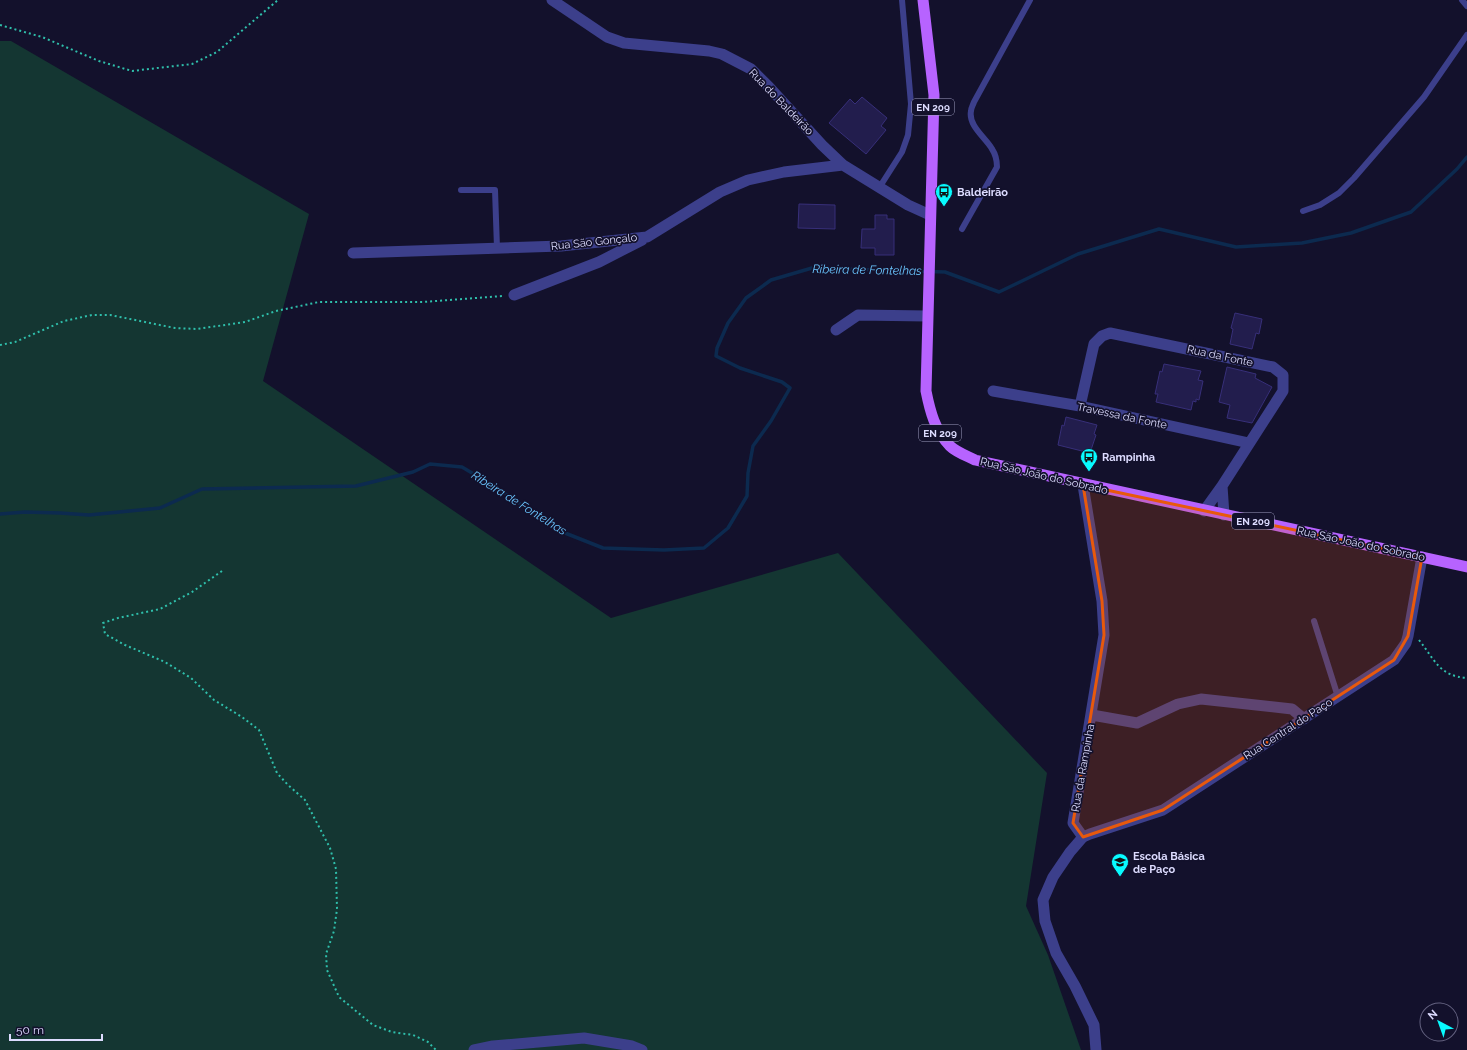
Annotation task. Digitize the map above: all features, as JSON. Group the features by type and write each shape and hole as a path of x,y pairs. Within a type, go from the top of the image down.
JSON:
{"main road":[{"name":"Rua São João do Sobrado","path":"924,0 934,95 928,259 926,391 931,416 939,433 951,447 975,460 1083,485 1467,567"}],"street":[{"name":"Rua do Baldeirão","path":"552,0 608,37 624,43 709,51 722,54 751,69 822,145 843,165 908,205 930,215"},
{"name":"Rua São Gonçalo","path":"353,253 561,246 647,237 720,192 748,180 784,172 843,165"},
{"path":"514,296 599,262 647,237"},
{"path":"836,330 858,315 927,316"},
{"name":"Rua da Fonte","path":"1080,406 1094,344 1102,336 1110,333 1272,367 1284,375 1283,390 1222,486 1204,511"},
{"name":"Travessa da Fonte","path":"993,391 1080,406 1249,443"},
{"name":"Rua da Rampinha","path":"1083,485 1102,601 1104,635 1073,823 1083,838"},
{"path":"1222,486 1224,515"},
{"name":"Rua Central do Paço","path":"1083,838 1163,810 1394,660 1406,643 1408,636 1422,557"},
{"path":"1092,715 1137,723 1178,704 1200,699 1292,709 1304,719"},
{"path":"1083,838 1070,852 1053,877 1043,900 1045,921 1056,953 1094,1026 1096,1050"},
{"path":"474,1050 492,1046 584,1038 632,1046 642,1050"}],"lane":[{"path":"879,188 902,152 908,135 911,104 902,0"},
{"path":"962,228 997,167 996,156 992,148 975,126 971,119 970,112 1030,0"},
{"path":"1462,0 1467,6"},
{"path":"1303,211 1320,205 1333,197 1354,178 1424,97 1467,35"},
{"path":"461,190 495,190 497,248"},
{"path":"1314,621 1338,697"}],"path":[{"path":"0,24 42,37 99,61 132,71 192,64 217,52 278,0"},
{"path":"0,345 16,342 64,321 92,315 110,315 175,328 197,329 245,322 276,311 319,302 423,302 514,296"},
{"path":"222,571 192,592 160,609 118,618 103,623 105,634 125,645 164,662 191,678 214,700 242,717 259,730 277,773 305,800 330,848 336,869 337,909 334,931 326,954 327,970 339,998 373,1025 392,1032 413,1035 428,1042 436,1050"},
{"path":"1408,636 1418,639 1438,666 1448,674 1467,678"}],"highlighted area":[{"path":"1083,485 1422,557 1408,636 1394,660 1163,810 1083,837 1073,823 1104,635 1102,601"}],"green space":[{"path":"0,41 11,41 309,214 263,381 611,618 838,553 1047,773 1026,906 1048,955 1081,1050 0,1050"}],"building":[{"path":"862,97 887,118 881,126 886,130 866,154 829,123 850,99 855,104"},
{"path":"799,204 835,205 835,229 798,228"},
{"path":"875,215 887,215 887,219 894,219 894,255 875,255 875,248 861,248 862,229 875,229"},
{"path":"1235,313 1262,319 1259,334 1256,333 1252,349 1230,344 1233,329 1231,328"},
{"path":"1164,364 1201,371 1198,380 1203,381 1199,400 1196,399 1196,402 1193,401 1191,410 1156,402 1158,394 1155,394 1160,371 1162,372"},
{"path":"1227,367 1256,374 1255,378 1272,387 1252,423 1227,418 1230,405 1219,402"},
{"path":"1066,417 1097,425 1094,434 1096,435 1090,453 1058,445 1062,425 1064,426"}],"waterway":[{"name":"Ribeira de Fontelhas","path":"0,514 25,512 89,515 160,508 202,489 356,486 413,472 430,464 462,467 497,488 560,531 603,548 664,550 704,548 728,528 747,496 748,473 753,446 771,421 790,388 782,382 740,368 716,356 717,348 728,323 746,298 771,280 812,268 945,272 999,292 1078,254 1159,229 1236,247 1302,243 1351,233 1411,212 1457,169 1467,157"}],"place":[{"name":"Baldeirão","path":"944,207"},
{"name":"Rampinha","path":"1089,472"},
{"name":"Escola Básica de Paço","path":"1120,877"}]}
